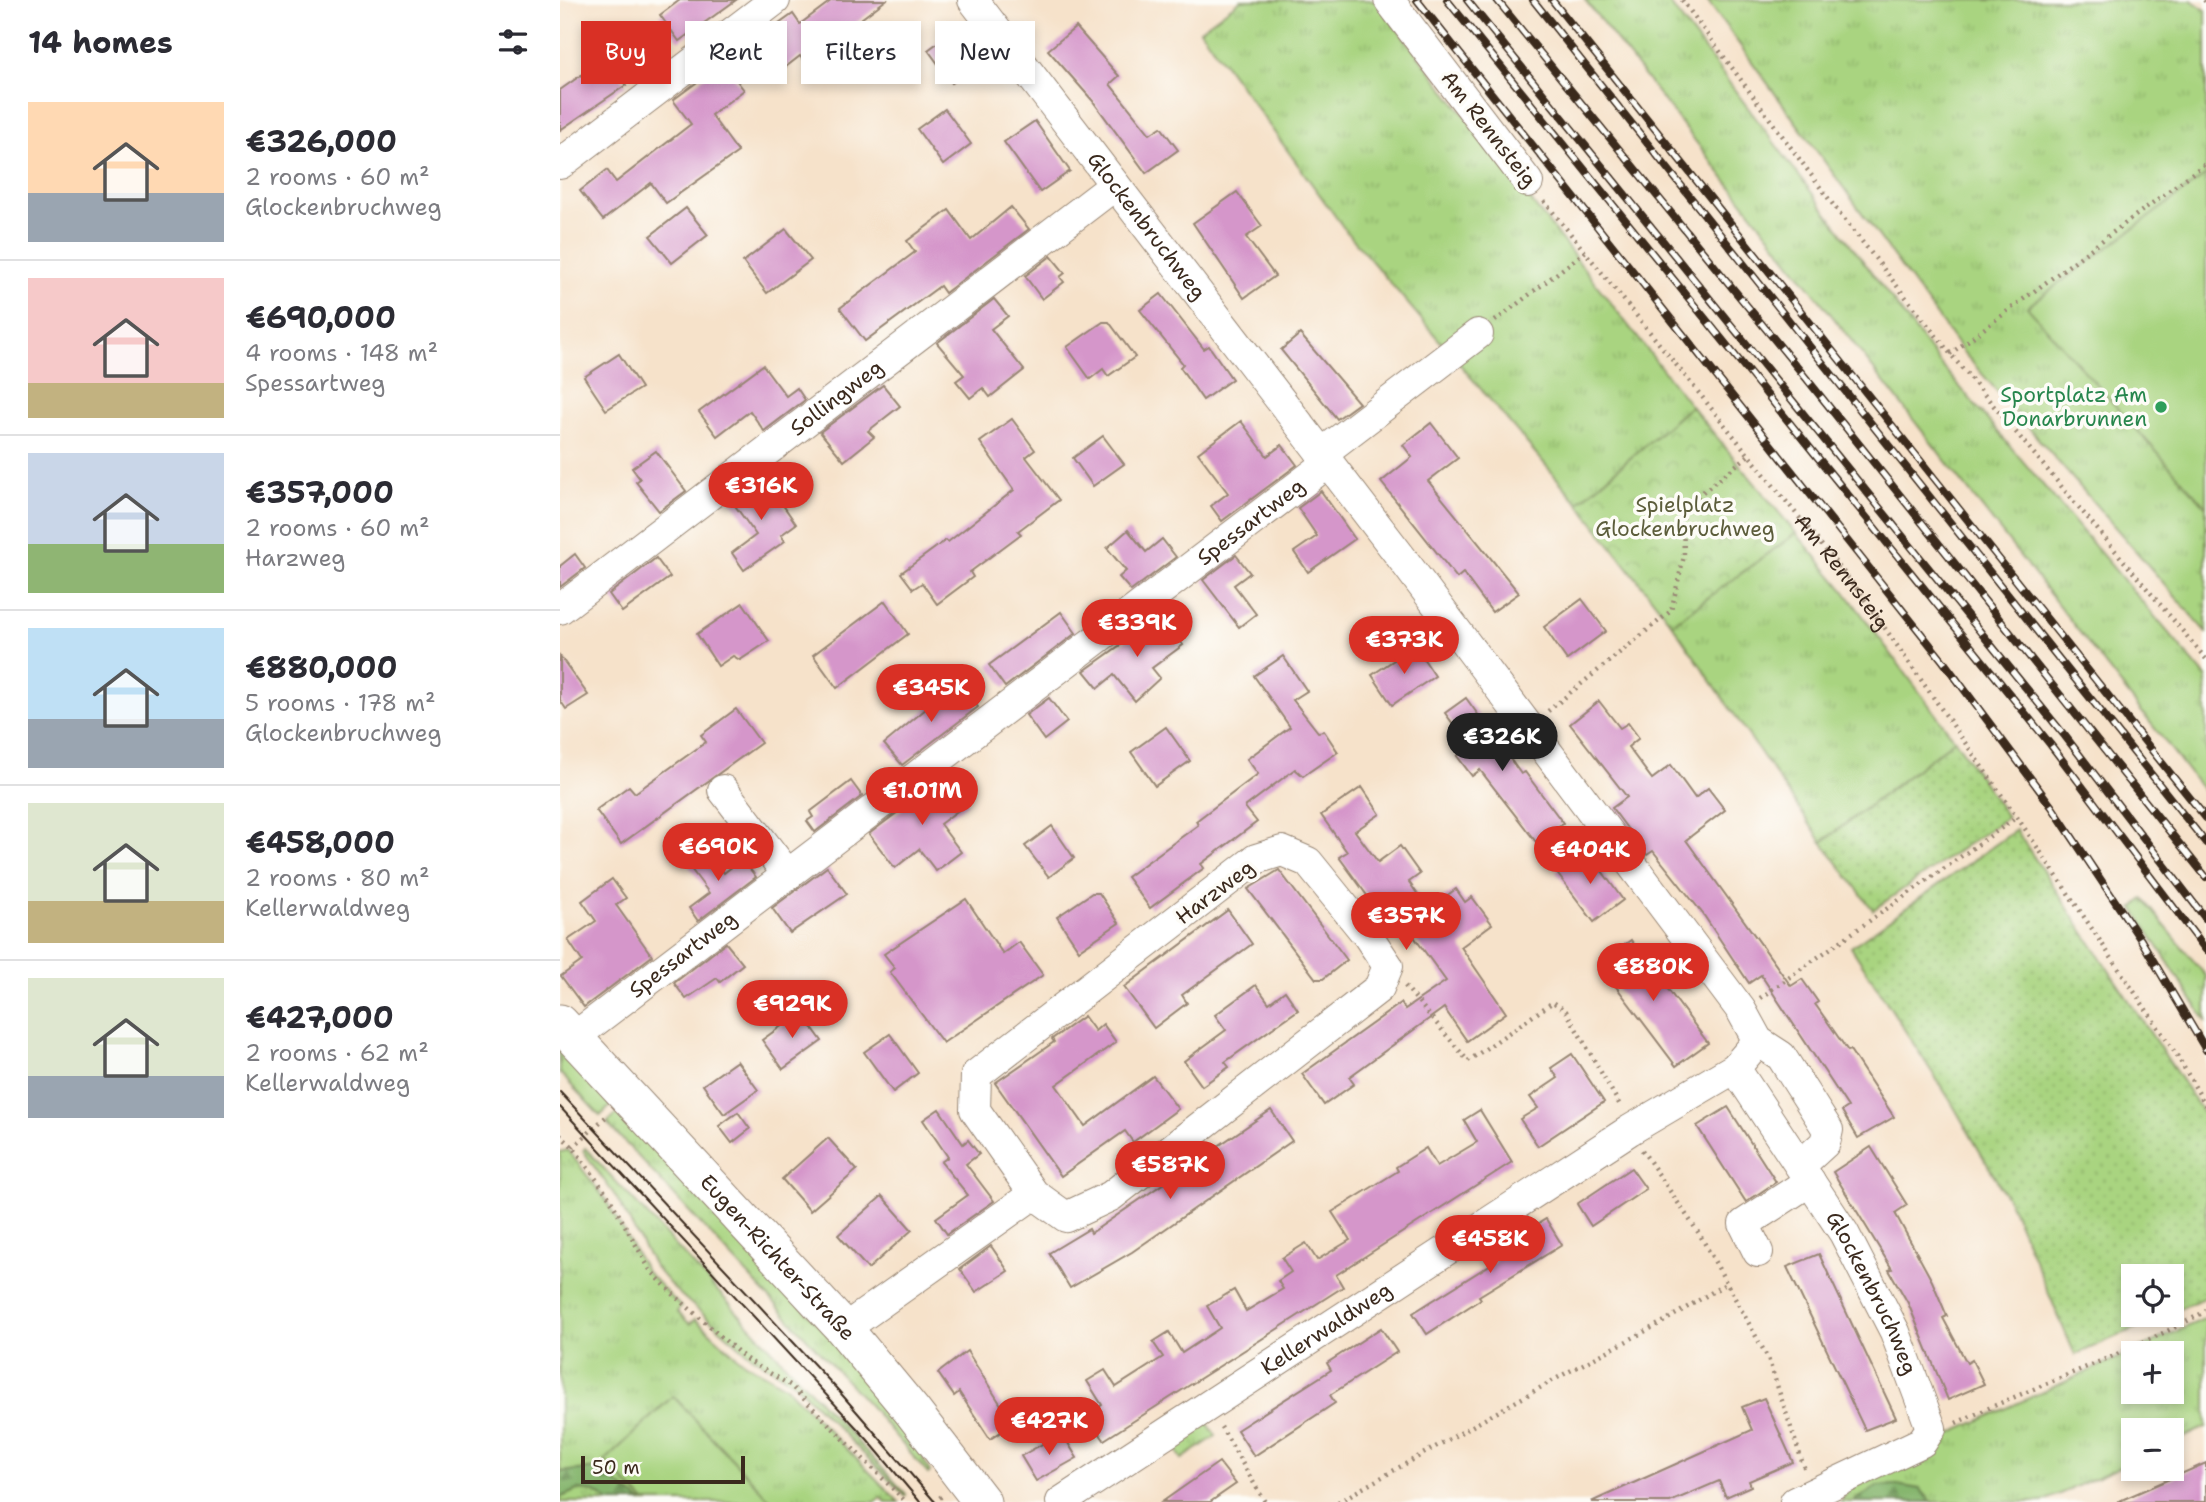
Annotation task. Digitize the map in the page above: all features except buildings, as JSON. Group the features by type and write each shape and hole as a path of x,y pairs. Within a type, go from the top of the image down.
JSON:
{"main road":[{"name":"Eugen-Richter-Straße","path":"567,1031 844,1329 912,1410 982,1502"}],"street":[{"path":"560,164 775,0"},
{"name":"Glockenbruchweg","path":"973,0 1528,727 1741,1010 1758,1041 1781,1056 1828,1130 1825,1143 1806,1173"},
{"name":"Am Rennsteig","path":"1389,0 1528,182"},
{"name":"Sollingweg","path":"560,609 1115,185"},
{"path":"1325,459 1478,334"},
{"name":"Spessartweg","path":"567,1031 788,875 1325,459"},
{"path":"723,790 788,875"},
{"name":"Harzweg","path":"1282,851 1308,862 1368,936 1388,966 1379,988 1111,1196 1066,1217 1034,1194 975,1110 976,1075 1256,859 1282,851"},
{"path":"1735,1068 1758,1041"},
{"name":"Glockenbruchweg","path":"1735,1068 1844,1233 1895,1332 1931,1428"},
{"name":"Kellerwaldweg","path":"1061,1502 1630,1130 1735,1068"},
{"path":"1758,1252 1744,1224 1806,1173"},
{"path":"844,1329 1034,1194"},
{"path":"1807,1500 1922,1442 1931,1428"}],"path":[{"path":"1682,0 1837,210 1950,354 2206,659"},
{"path":"1950,354 2206,163"},
{"name":"Am Rennsteig","path":"1528,182 1861,594 2017,817 2178,1057 2206,1106"},
{"path":"1478,334 1586,251"},
{"path":"1528,727 1671,611 1684,556 1683,513 1694,499 1749,455"},
{"path":"1741,1010 2017,817"},
{"path":"1388,966 1468,1061 1553,1002 1566,1011 1616,1097 1630,1130 1700,1235 1768,1358 1802,1457 1807,1500"},
{"path":"573,1147 627,1097"},
{"path":"560,1135 573,1147 609,1197 650,1270 746,1359 790,1385 906,1502"},
{"path":"1338,1502 1557,1378 1663,1322 1727,1283"},
{"path":"1931,1428 1948,1426 2034,1386 2162,1334 2206,1311"},
{"path":"1208,1405 1265,1502"},
{"path":"934,1502 942,1496"}],"green space":[{"path":"1241,0 1375,0 1691,406 1578,503 1346,231 1200,30"},
{"path":"1585,0 1667,0 1942,366 2206,677 2206,794"},
{"path":"1707,0 2191,0 2206,10 2206,175 2071,277 2206,445 2206,632 1963,352"},
{"name":"Sportplatz Am Donarbrunnen","path":"2206,175 2206,507 2027,307"},
{"name":"Spielplatz Glockenbruchweg","path":"1691,406 1796,533 1672,624 1578,503"},
{"path":"1796,533 1843,589 1955,740 1822,842 1672,624"},
{"path":"1955,740 2007,817 1873,910 1822,842"},
{"path":"2016,830 2206,1117 2206,1297 2184,1307 2184,1264 2121,1264 2121,1327 2138,1327 2075,1355 2011,1205 1950,1100 1851,947"},
{"path":"2143,899 2206,976 2206,1021 2133,908"},
{"path":"560,1044 613,1104 600,1116 560,1073"},
{"path":"620,1111 900,1412 930,1472 928,1474 869,1405 607,1123"},
{"path":"585,1148 905,1496 795,1384 750,1355 674,1289 654,1266 616,1197 583,1151"},
{"path":"568,1150 605,1199 646,1271 681,1307 677,1312 690,1324 695,1319 742,1361 785,1386 899,1502 886,1502 881,1497 874,1502 772,1502 673,1396 605,1461 645,1502 560,1502 560,1152"},
{"path":"2206,1318 2206,1427 2184,1437 2184,1418 2121,1418 2121,1466 2042,1502 1841,1502 1848,1489 1947,1443 1945,1436 2121,1356 2121,1404 2184,1404 2184,1341 2155,1341"},
{"path":"673,1396 772,1502 645,1502 605,1461"},
{"path":"1207,1422 1216,1436 1182,1459 1175,1448 1180,1444 1177,1440"},
{"path":"597,1468 641,1502 609,1502 595,1492 577,1490 560,1498 560,1472"},
{"path":"1897,1485 1920,1489 1932,1502 1852,1502 1877,1486"}],"tram line":[{"path":"560,1092 837,1389 935,1502"},
{"path":"560,1107 867,1439 920,1502"}],"railway":[{"path":"1417,0 1943,661 2052,807 2141,940 2206,1050"},
{"path":"1447,0 2050,744 2206,950"},
{"path":"1467,0 2065,736 2206,919"},
{"path":"1497,0 1806,378 2206,877"},
{"path":"1533,0 2206,843"},
{"path":"1552,0 2206,818"}],"place":[{"name":"Sportplatz Am Donarbrunnen","path":"2161,407"}]}
